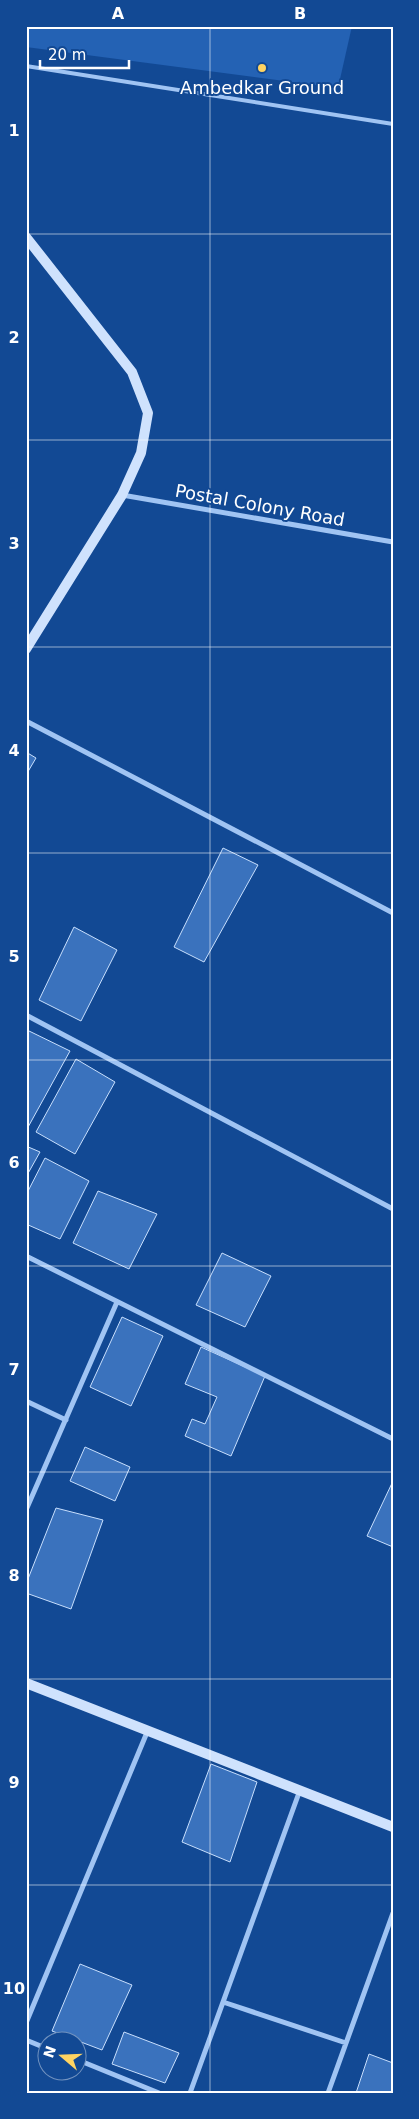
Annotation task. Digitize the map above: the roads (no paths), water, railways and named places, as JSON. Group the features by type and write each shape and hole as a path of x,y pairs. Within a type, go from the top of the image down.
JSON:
{"street":[{"path":"26,237 132,372 148,413 140,452 122,495 26,649"},
{"name":"Postal Colony Road","path":"122,495 393,542"},
{"path":"26,721 393,912"},
{"path":"26,1015 393,1209"},
{"path":"26,1256 393,1439"},
{"path":"26,1510 117,1302"},
{"path":"26,1401 66,1420"},
{"path":"26,1683 393,1827"},
{"path":"26,2023 148,1730"},
{"path":"190,2093 300,1790"},
{"path":"328,2093 393,1913"},
{"path":"223,2002 346,2043"},
{"path":"26,2040 38,2045"},
{"path":"88,2064 160,2093"}],"lane":[{"path":"26,66 393,124"}],"place":[{"name":"Ambedkar Ground","path":"262,68"}]}
